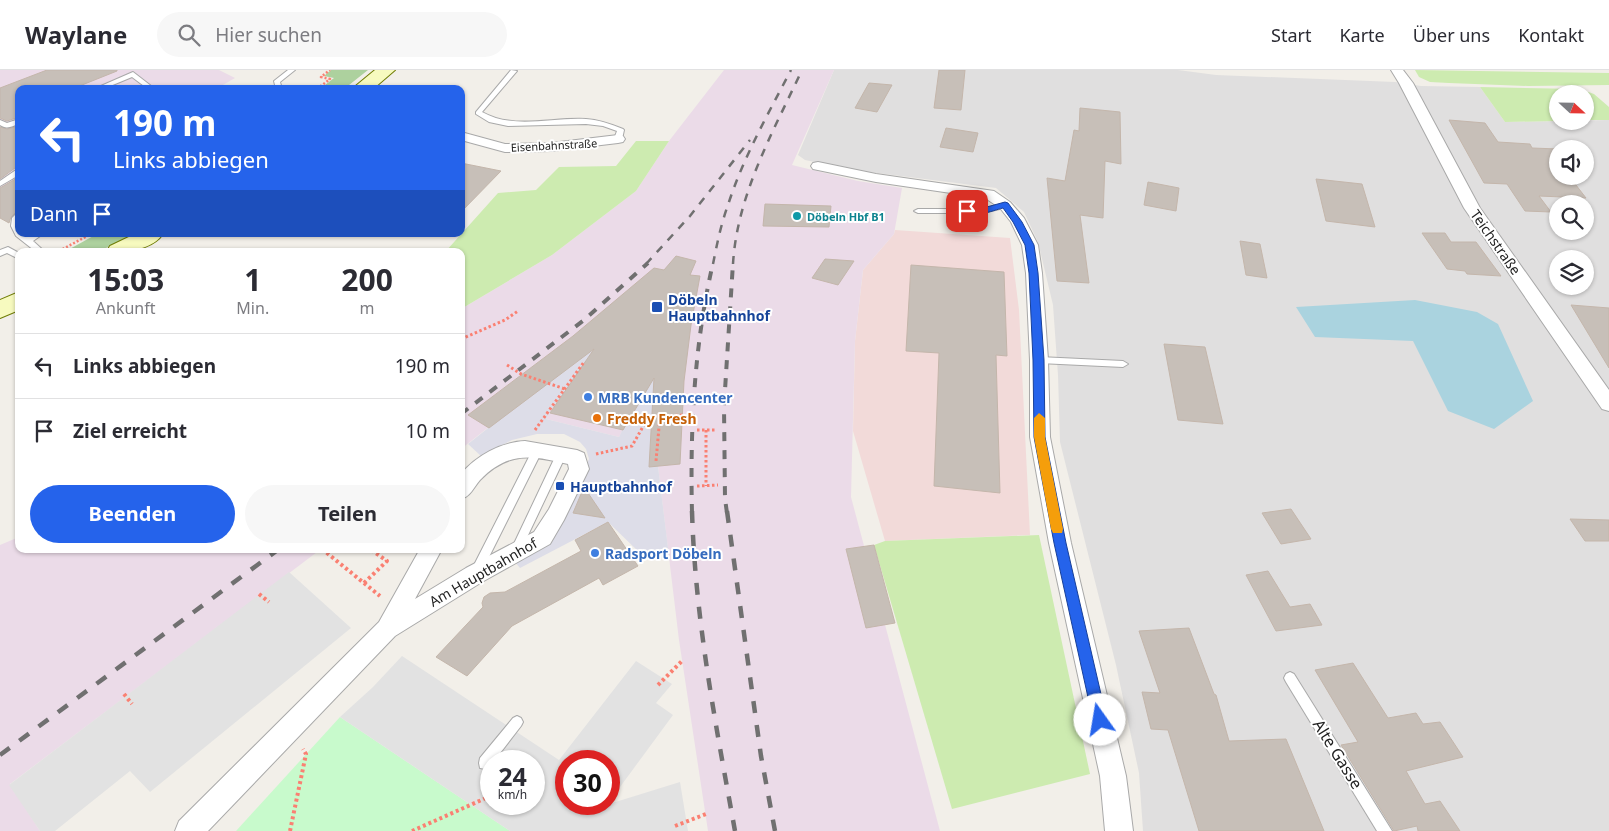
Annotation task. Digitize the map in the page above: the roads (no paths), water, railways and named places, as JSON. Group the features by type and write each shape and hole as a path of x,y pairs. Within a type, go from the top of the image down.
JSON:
{"main road":[{"path":"366,85 382,71"},
{"path":"124,248 146,237"},
{"path":"0,310 15,302"}],"street":[{"name":"Teichstraße","path":"1397,70 1406,83 1472,208 1609,404"},
{"name":"Eisenbahnstraße","path":"465,137 505,148 551,147 618,139"},
{"path":"818,166 876,178 989,194 1005,205 1018,222 1030,245 1034,273 1039,360 1040,437 1060,543 1113,776 1119,831"},
{"path":"465,484 490,460 529,450"},
{"name":"Am Hauptbahnhof","path":"396,612 474,575 542,538 557,514 579,468 569,456 529,450"},
{"name":"Am Hauptbahnhof","path":"189,831 294,724 396,612 429,553"}],"lane":[{"path":"278,85 277,81 292,70"},
{"path":"514,71 478,113 485,119 506,124 591,120 609,123 621,130 618,139"},
{"path":"107,85 133,74 147,85"},
{"path":"0,122 6,126 15,123"},
{"path":"0,184 15,175"},
{"path":"918,211 983,211 1005,205"},
{"path":"22,237 36,248"},
{"path":"27,241 34,237"},
{"path":"0,253 8,250 15,254"},
{"path":"1039,360 1123,364"},
{"path":"474,575 529,450"},
{"name":"Alte Gasse","path":"1290,678 1385,831"},
{"path":"495,750 517,722"}],"water":[{"path":"1415,300 1477,312 1498,324 1533,401 1494,429 1448,411 1413,341 1315,337 1296,307"}],"railway":[{"path":"713,264 723,219 741,170 756,136 791,70"},
{"path":"733,264 741,213 749,189 768,140 802,70"},
{"path":"646,264 690,216 750,140"},
{"path":"465,411 584,320 648,263"},
{"path":"692,511 693,418 697,356 713,263"},
{"path":"727,513 725,499 724,406 733,263"},
{"path":"692,511 697,592 702,632 735,831"},
{"path":"727,511 761,756 775,831"},
{"path":"0,755 274,553"}],"place":[{"name":"Döbeln Hbf B1","path":"797,216"},
{"name":"Döbeln Hauptbahnhof","path":"657,307"},
{"name":"MRB Kundencenter","path":"588,397"},
{"name":"Freddy Fresh","path":"597,418"},
{"name":"Hauptbahnhof","path":"560,486"},
{"name":"Radsport Döbeln","path":"595,553"}]}
